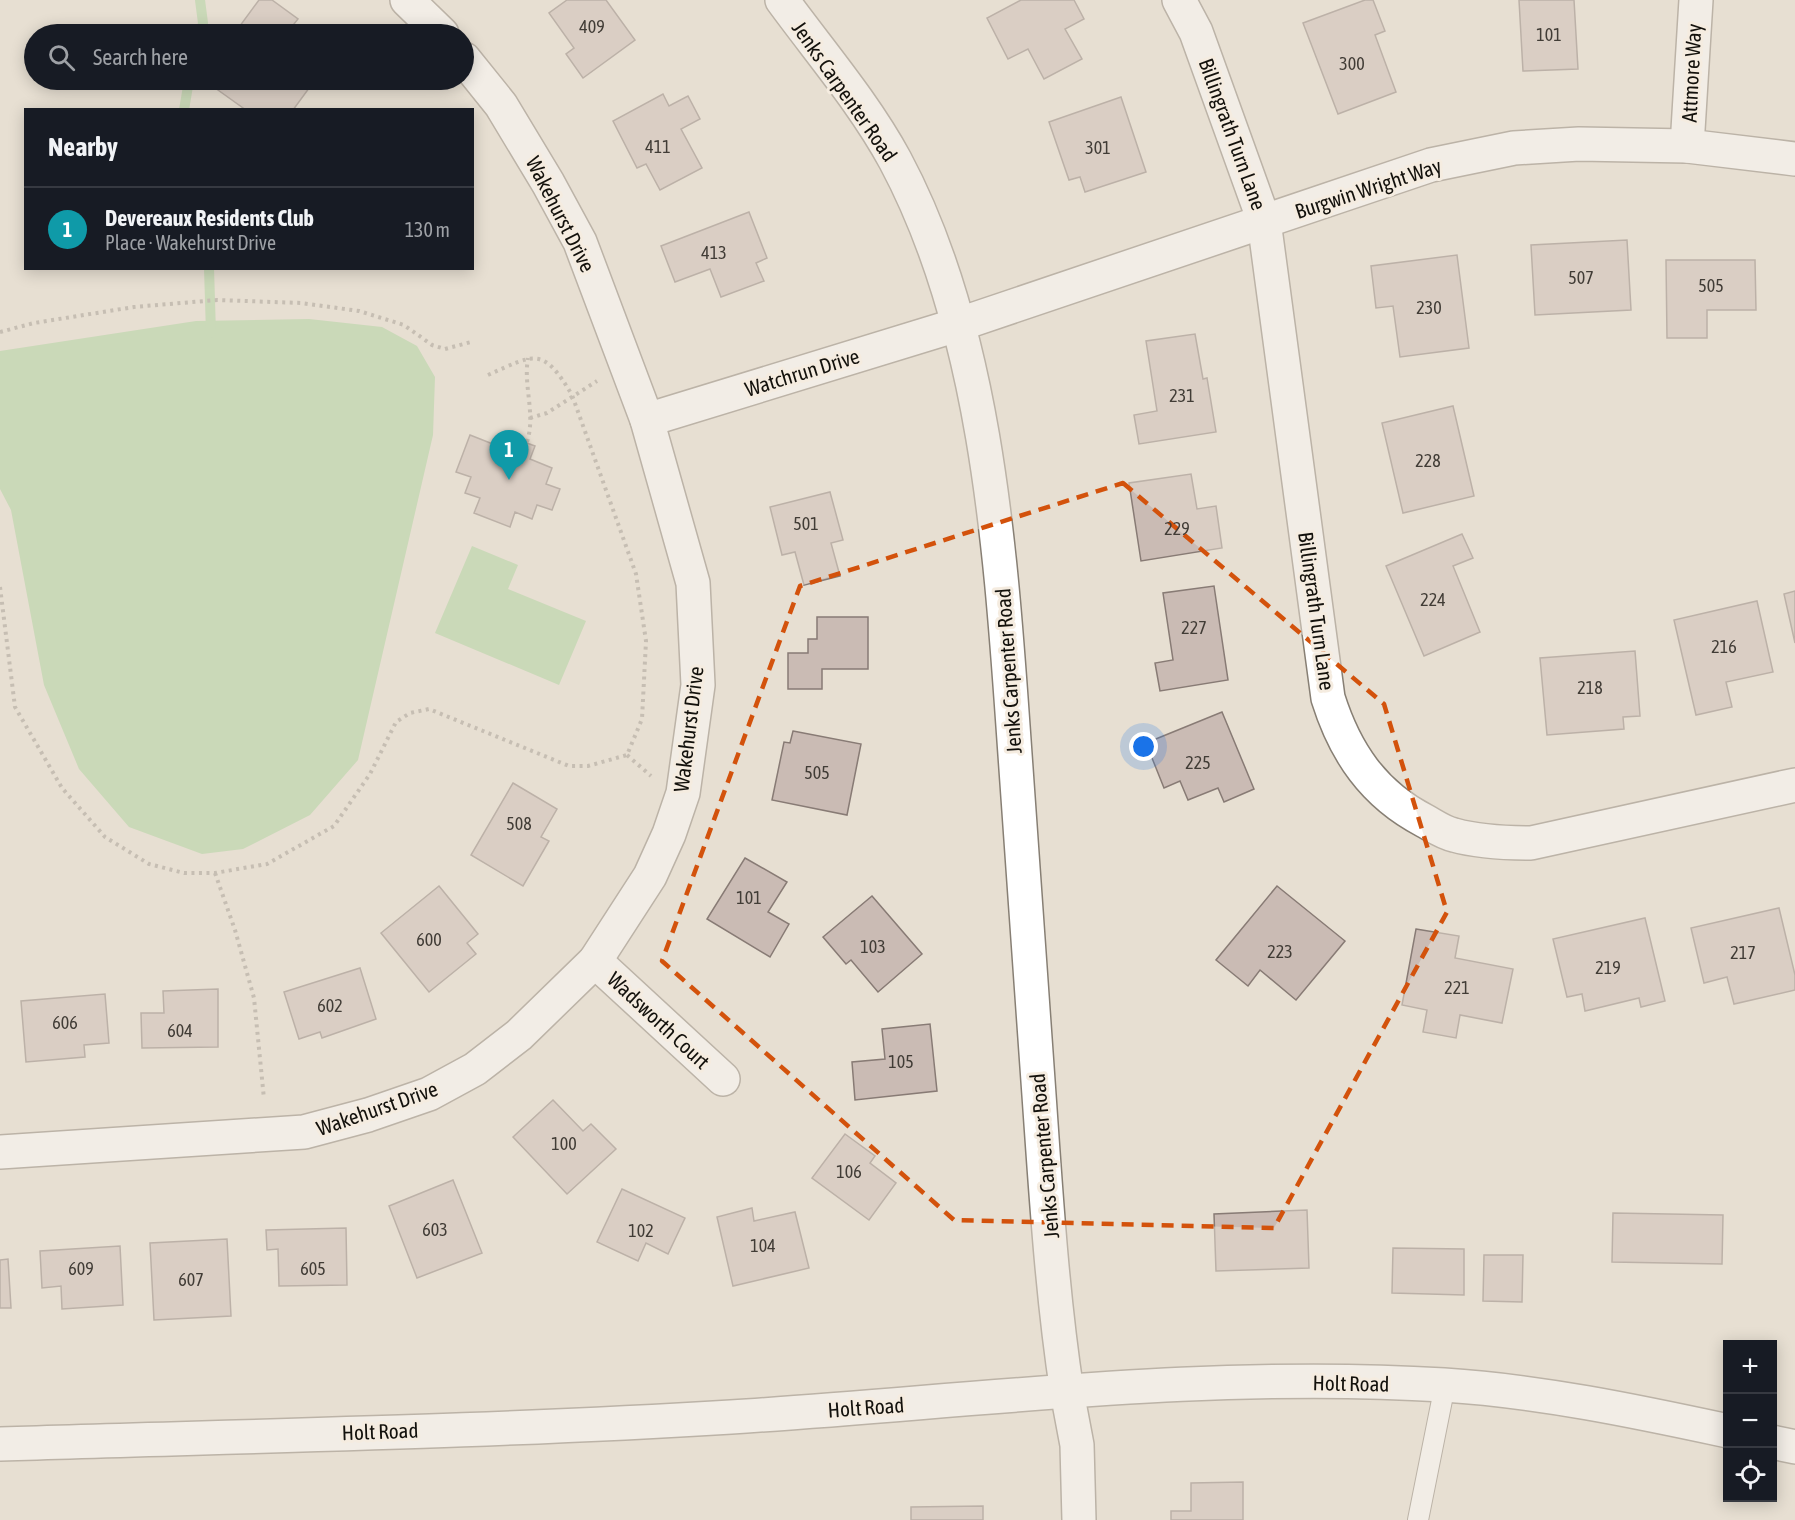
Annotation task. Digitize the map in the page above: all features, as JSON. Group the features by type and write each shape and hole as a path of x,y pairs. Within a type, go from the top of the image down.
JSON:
{"street":[{"path":"407,0 432,24"},
{"name":"Jenks Carpenter Road","path":"782,0 865,114 894,160 921,217 957,325 980,422 1004,605 1045,1177 1061,1348 1077,1445 1079,1520"},
{"name":"Billingrath Turn Lane","path":"1179,0 1196,32 1264,221 1328,698 1338,730 1361,770 1384,794 1409,813 1451,835 1492,843 1532,843 1795,785"},
{"name":"Attmore Way","path":"1686,146 1696,0"},
{"name":"Wakehurst Drive","path":"0,1152 304,1132 368,1115 429,1094 475,1069 519,1035 595,961 651,876 669,834 682,793 698,685 693,583 647,420 580,242 501,105 474,71"},
{"name":"Burgwin Wright Way","path":"957,325 1431,165 1514,148 1579,144 1686,146 1795,159"},
{"name":"Watchrun Drive","path":"647,420 957,325"},
{"name":"Wadsworth Court","path":"595,961 723,1079"},
{"name":"Holt Road","path":"0,1444 628,1424 1067,1392 1292,1382 1446,1385 1601,1406 1723,1430"},
{"path":"1777,1443 1795,1447"}],"lane":[{"path":"1418,1520 1446,1385"}],"path":[{"path":"0,332 34,323 134,307 217,300 301,303 359,311 404,325 432,345 445,349 471,342"},
{"path":"527,442 530,418 525,376 528,357"},
{"path":"0,587 15,707 62,788 105,837 148,864 184,873 215,873 267,864 334,826 370,774 396,722 410,713 429,709 569,766 588,766 627,755 642,719 646,641 636,574 572,395 559,372 548,361 528,357 488,375"},
{"path":"530,418 546,413 572,395 605,377"},
{"path":"215,873 235,930 254,998 268,1136"}],"highlighted area":[{"path":"1123,483 1384,704 1447,912 1274,1228 954,1220 662,961 800,586"}],"shaded area":[{"path":"309,319 382,327 417,346 435,377 433,435 358,760 310,815 243,849 202,854 129,827 79,769 44,685 11,510 0,489 0,351 196,321"},
{"path":"472,546 518,565 508,589 586,621 559,685 435,633"}],"building":[{"path":"259,0 272,0 298,19 294,24 241,24"},
{"path":"567,0 606,0 635,40 583,78 566,54 574,48 549,13"},
{"path":"1021,0 1074,0 1084,19 1065,29 1082,59 1044,79 1028,49 1008,59 987,18"},
{"path":"1365,0 1373,0 1385,31 1375,35 1396,92 1338,114 1303,23"},
{"path":"1519,0 1574,0 1578,69 1523,71"},
{"path":"218,90 308,90 294,108 243,108"},
{"path":"663,94 669,106 688,96 700,119 681,129 702,168 660,190 646,164 637,168 613,121"},
{"path":"1121,97 1146,172 1085,192 1080,177 1069,180 1049,122"},
{"path":"749,212 767,258 756,263 764,281 721,297 710,269 675,282 661,246"},
{"path":"1627,240 1631,310 1535,315 1531,245"},
{"path":"1457,255 1469,348 1400,357 1393,306 1376,308 1371,266"},
{"path":"1666,260 1755,260 1756,310 1707,310 1707,338 1667,338"},
{"path":"1195,334 1203,379 1207,378 1216,432 1139,444 1134,415 1157,411 1146,341"},
{"path":"1453,406 1474,496 1403,513 1382,423"},
{"path":"470,435 508,450 513,438 535,446 530,459 552,468 546,484 560,489 552,510 537,505 532,519 515,512 510,527 474,513 480,498 465,493 471,477 456,472"},
{"path":"1191,474 1197,509 1216,506 1222,548 1141,561 1129,483"},
{"path":"830,492 843,540 831,543 840,576 804,585 795,552 782,555 770,507"},
{"path":"1462,534 1473,558 1453,566 1480,632 1424,656 1386,566"},
{"path":"1214,586 1228,680 1160,691 1155,663 1173,660 1163,593"},
{"path":"1795,591 1795,643 1784,594"},
{"path":"1757,601 1773,672 1726,682 1732,707 1696,715 1674,620"},
{"path":"817,617 868,617 868,669 822,669 822,689 788,689 788,653 808,653 808,639 817,639"},
{"path":"1635,651 1640,716 1623,717 1624,729 1547,735 1540,658"},
{"path":"1222,712 1254,789 1224,802 1218,788 1188,800 1180,781 1164,788 1146,743"},
{"path":"793,731 861,744 847,815 772,800 784,742 790,743"},
{"path":"513,783 557,809 541,837 549,841 523,886 471,855"},
{"path":"745,858 787,882 768,912 789,924 770,957 707,919"},
{"path":"439,886 478,934 467,943 476,954 429,992 381,933"},
{"path":"1277,886 1345,941 1296,1000 1260,970 1248,986 1216,960"},
{"path":"872,896 922,954 878,992 851,960 846,964 823,937"},
{"path":"1779,908 1795,975 1795,990 1734,1004 1727,977 1704,983 1691,928"},
{"path":"1645,918 1665,1001 1641,1007 1639,998 1585,1011 1582,994 1567,997 1553,939"},
{"path":"1416,929 1459,936 1455,958 1513,969 1502,1023 1460,1015 1456,1038 1423,1032 1427,1010 1402,1005"},
{"path":"360,968 376,1019 322,1038 320,1032 299,1039 284,992"},
{"path":"218,989 218,1047 142,1048 141,1013 164,1013 163,991"},
{"path":"105,994 109,1043 84,1045 85,1057 26,1062 21,1001"},
{"path":"930,1024 937,1091 855,1100 852,1062 885,1059 882,1029"},
{"path":"553,1100 583,1131 591,1124 616,1149 567,1194 513,1137"},
{"path":"845,1134 875,1156 870,1163 896,1183 869,1220 812,1178"},
{"path":"453,1180 482,1253 417,1278 389,1206"},
{"path":"622,1189 685,1218 668,1254 646,1243 638,1261 597,1242"},
{"path":"752,1208 754,1221 795,1212 809,1268 733,1286 717,1217"},
{"path":"1307,1210 1309,1268 1216,1271 1214,1214"},
{"path":"1613,1213 1723,1215 1722,1264 1612,1262"},
{"path":"346,1228 347,1285 279,1286 278,1249 267,1250 266,1230"},
{"path":"227,1239 231,1316 154,1320 150,1243"},
{"path":"120,1246 123,1305 62,1309 61,1286 42,1288 40,1251"},
{"path":"1393,1248 1464,1249 1464,1295 1392,1293"},
{"path":"1484,1255 1523,1255 1522,1302 1483,1301"},
{"path":"8,1259 11,1308 0,1308 0,1260"},
{"path":"1243,1482 1243,1520 1171,1520 1171,1511 1191,1511 1191,1483"},
{"path":"983,1506 983,1520 911,1520 911,1507"}],"waterway":[{"path":"200,0 203,24"},
{"path":"184,108 187,90"},
{"path":"209,270 211,333"}],"place":[{"name":"Devereaux Residents Club","path":"509,480"}]}
